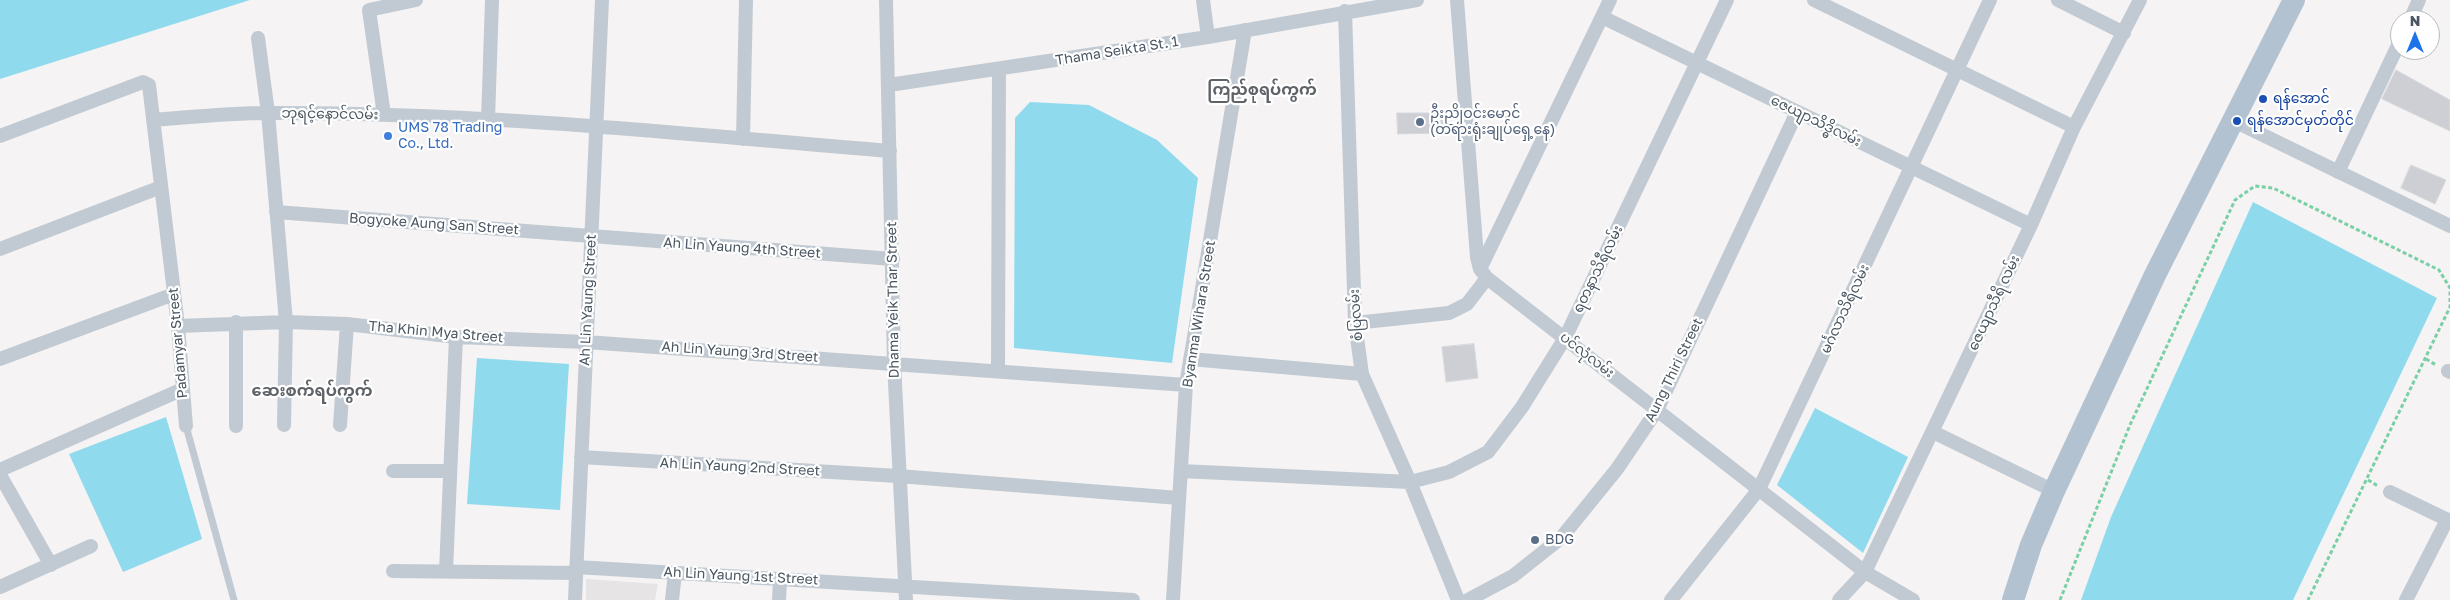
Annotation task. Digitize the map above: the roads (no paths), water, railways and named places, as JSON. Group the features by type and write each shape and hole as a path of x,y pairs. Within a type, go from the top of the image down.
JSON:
{"main road":[{"path":"2013,600 2030,545 2155,275 2294,0"}],"street":[{"path":"384,115 369,10 416,0"},
{"path":"488,120 492,0"},
{"name":"Ah Lin Yaung Street","path":"575,600 602,0"},
{"path":"743,139 746,0"},
{"name":"Dhama Yeik Thar Street","path":"886,0 894,363 898,476 907,585 906,600"},
{"path":"1203,0 1208,37"},
{"name":"Thama Seikta St. 1","path":"889,85 1208,37 1345,11 1417,0"},
{"path":"1457,0 1477,257 1484,273"},
{"path":"1355,323 1449,313 1467,304 1484,273 1610,0"},
{"name":"ရတနာသိရီလမ်း","path":"1181,472 1410,482 1449,472 1488,452 1522,407 1565,338 1727,0"},
{"path":"1814,0 2074,127"},
{"name":"မင်္ဂလာသိရီလမ်း","path":"1671,600 1759,490 1990,0"},
{"path":"2058,0 2124,33"},
{"name":"ဇေယျာသီရိ လမ်း","path":"1839,600 1865,572 2031,225 2074,127 2140,0"},
{"name":"စံပြလမ်း","path":"1345,11 1355,323 1362,374 1410,482 1458,600"},
{"name":"ဇေယျာသိဒ္ဓိလမ်း","path":"1602,17 2031,225"},
{"name":"Byanma Wihara Street","path":"1173,600 1186,385 1240,67 1244,30"},
{"path":"258,38 268,113 286,322 284,425"},
{"path":"2338,172 2391,60"},
{"path":"998,370 999,69"},
{"name":"Padamyar Street","path":"0,136 146,82 149,85 178,326 186,426"},
{"name":"Aung Thiri Street","path":"1468,600 1513,576 1561,538 1618,469 1657,410 1798,112"},
{"name":"ဘုရင့်နောင်လမ်း","path":"152,120 268,113 384,115 597,126 890,151"},
{"path":"2232,120 2338,172 2449,223"},
{"path":"0,249 161,187"},
{"name":"Bogyoke Aung San Street","path":"276,212 591,236"},
{"name":"Ah Lin Yaung 4th Street","path":"591,236 892,259"},
{"name":"ပင်လုံလမ်း","path":"1484,273 1865,572 1913,600"},
{"path":"0,359 174,294"},
{"path":"236,322 236,426"},
{"name":"Tha Khin Mya Street","path":"178,326 236,322 347,324 456,337 586,342"},
{"path":"340,425 347,324"},
{"path":"446,571 456,337"},
{"name":"Ah Lin Yaung 3rd Street","path":"586,342 998,370 1186,385"},
{"path":"1190,359 1362,374"},
{"path":"0,470 183,389"},
{"path":"1933,432 2054,492"},
{"name":"Ah Lin Yaung 2nd Street","path":"581,457 898,476 1179,498"},
{"path":"392,471 450,471"},
{"path":"0,475 51,565"},
{"path":"2390,492 2449,521 2406,600"},
{"path":"0,587 91,546"},
{"name":"Ah Lin Yaung 1st Street","path":"393,571 576,570 675,573 907,585 1133,600"},
{"path":"672,600 675,573"},
{"path":"779,600 780,579"}],"lane":[{"name":"Padamyar Street","path":"186,426 234,600"}],"water":[{"path":"0,0 250,0 0,79"},
{"path":"1030,102 1089,105 1157,140 1198,178 1172,363 1014,348 1015,118"},
{"path":"2253,202 2437,298 2293,600 2081,600 2111,517"},
{"path":"477,358 569,364 560,510 467,504"},
{"path":"1815,408 1908,457 1863,553 1777,485"},
{"path":"166,417 202,539 123,572 69,454"}],"place":[{"name":"ရန်အောင်","path":"2263,99"},
{"name":"ရန်အောင်မှတ်တိုင်","path":"2237,121"},
{"name":"ဦးညိုဝင်းမောင် (တရားရုံးချုပ်ရှေ့နေ)","path":"1420,122"},
{"name":"UMS 78 Trading Co., Ltd.","path":"388,136"},
{"name":"BDG","path":"1535,540"}],"district":[{"name":"ကြည်စုရပ်ကွက်","path":"1262,90"},
{"name":"ဆေးစက်ရပ်ကွက်","path":"312,391"}]}
